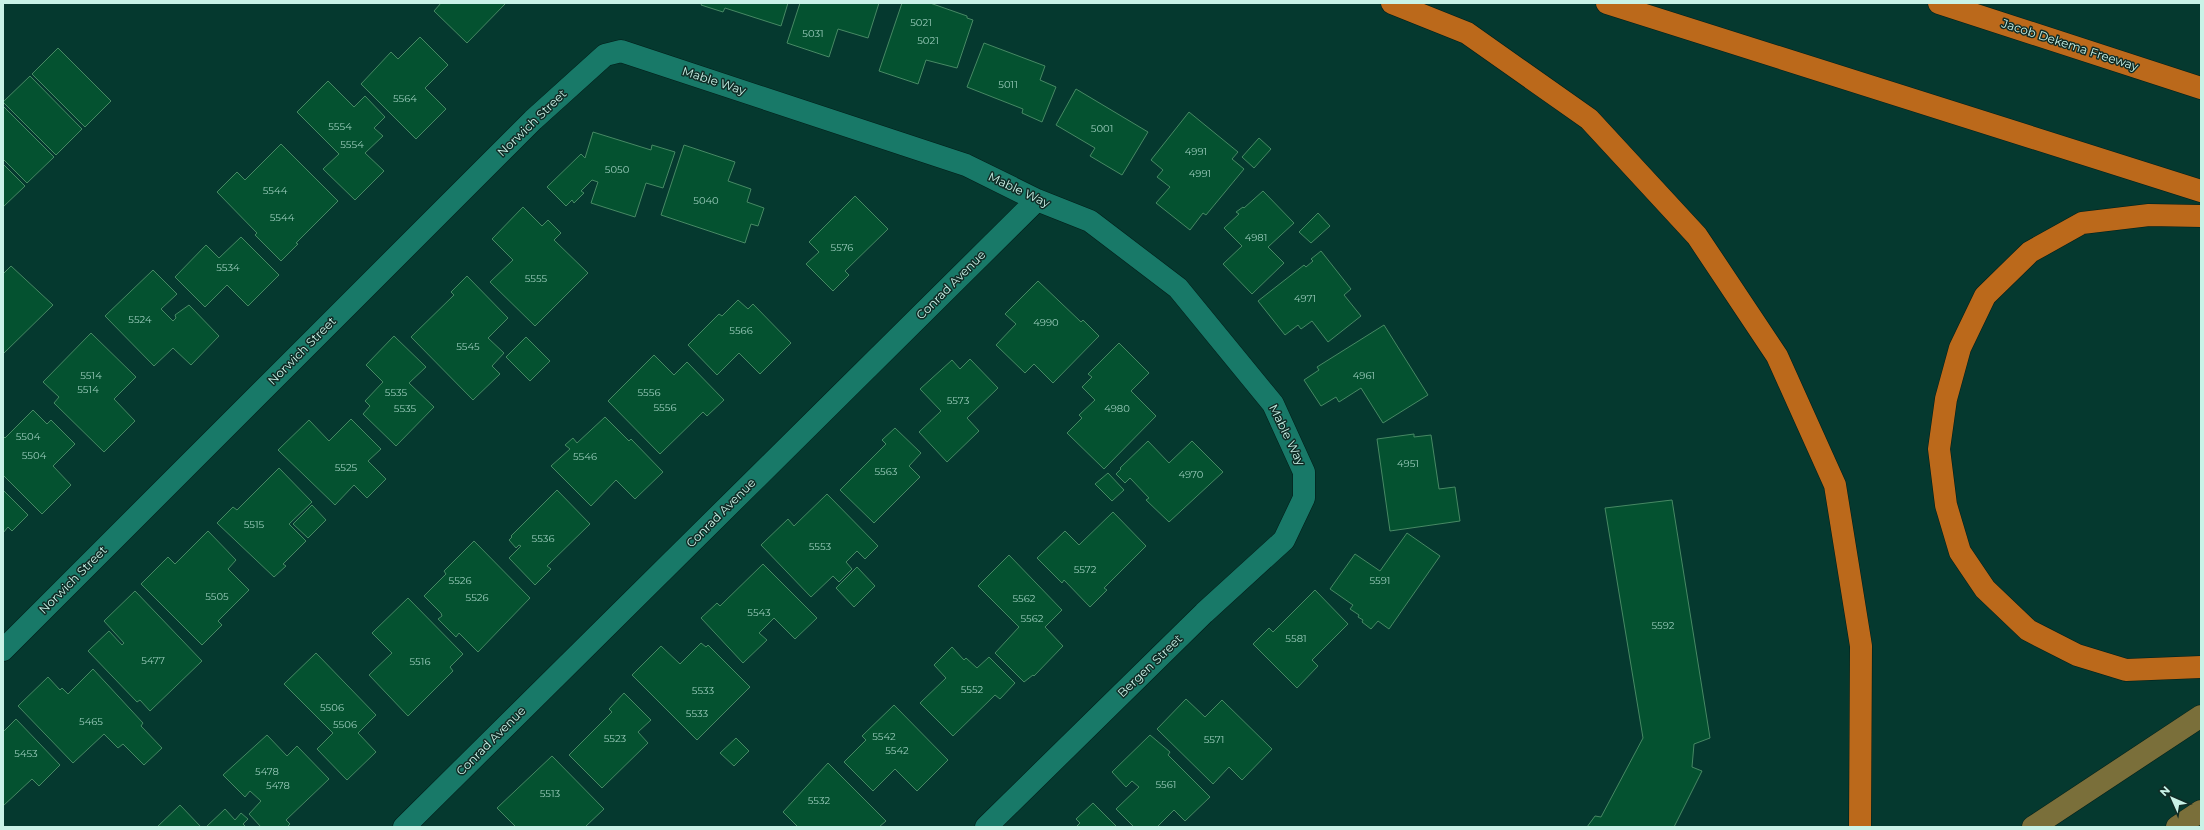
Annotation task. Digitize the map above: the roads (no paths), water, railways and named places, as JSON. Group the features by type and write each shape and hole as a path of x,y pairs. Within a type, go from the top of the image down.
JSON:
{"highway":[{"path":"1392,3 1467,33 1589,119 1697,236 1777,356 1835,485 1861,646 1860,827"},
{"path":"1607,3 2201,191"},
{"name":"Jacob Dekema Freeway","path":"1939,3 2201,88"},
{"path":"2201,216 2148,215 2082,223 2030,252 1985,296 1960,348 1946,399 1939,449 1946,505 1960,552 1985,589 2028,630 2077,655 2126,670 2201,667"}],"main road":[{"path":"2033,827 2201,716"},
{"path":"2177,827 2201,811"}],"street":[{"name":"Mable Way","path":"605,55 621,51 966,165 1037,200 1090,221 1178,288 1273,404 1304,472 1304,498"},
{"name":"Norwich Street","path":"3,650 534,120 605,55"},
{"name":"Conrad Avenue","path":"404,827 1037,200"},
{"name":"Bergen Street","path":"986,827 1204,613 1284,540 1304,498"}]}
